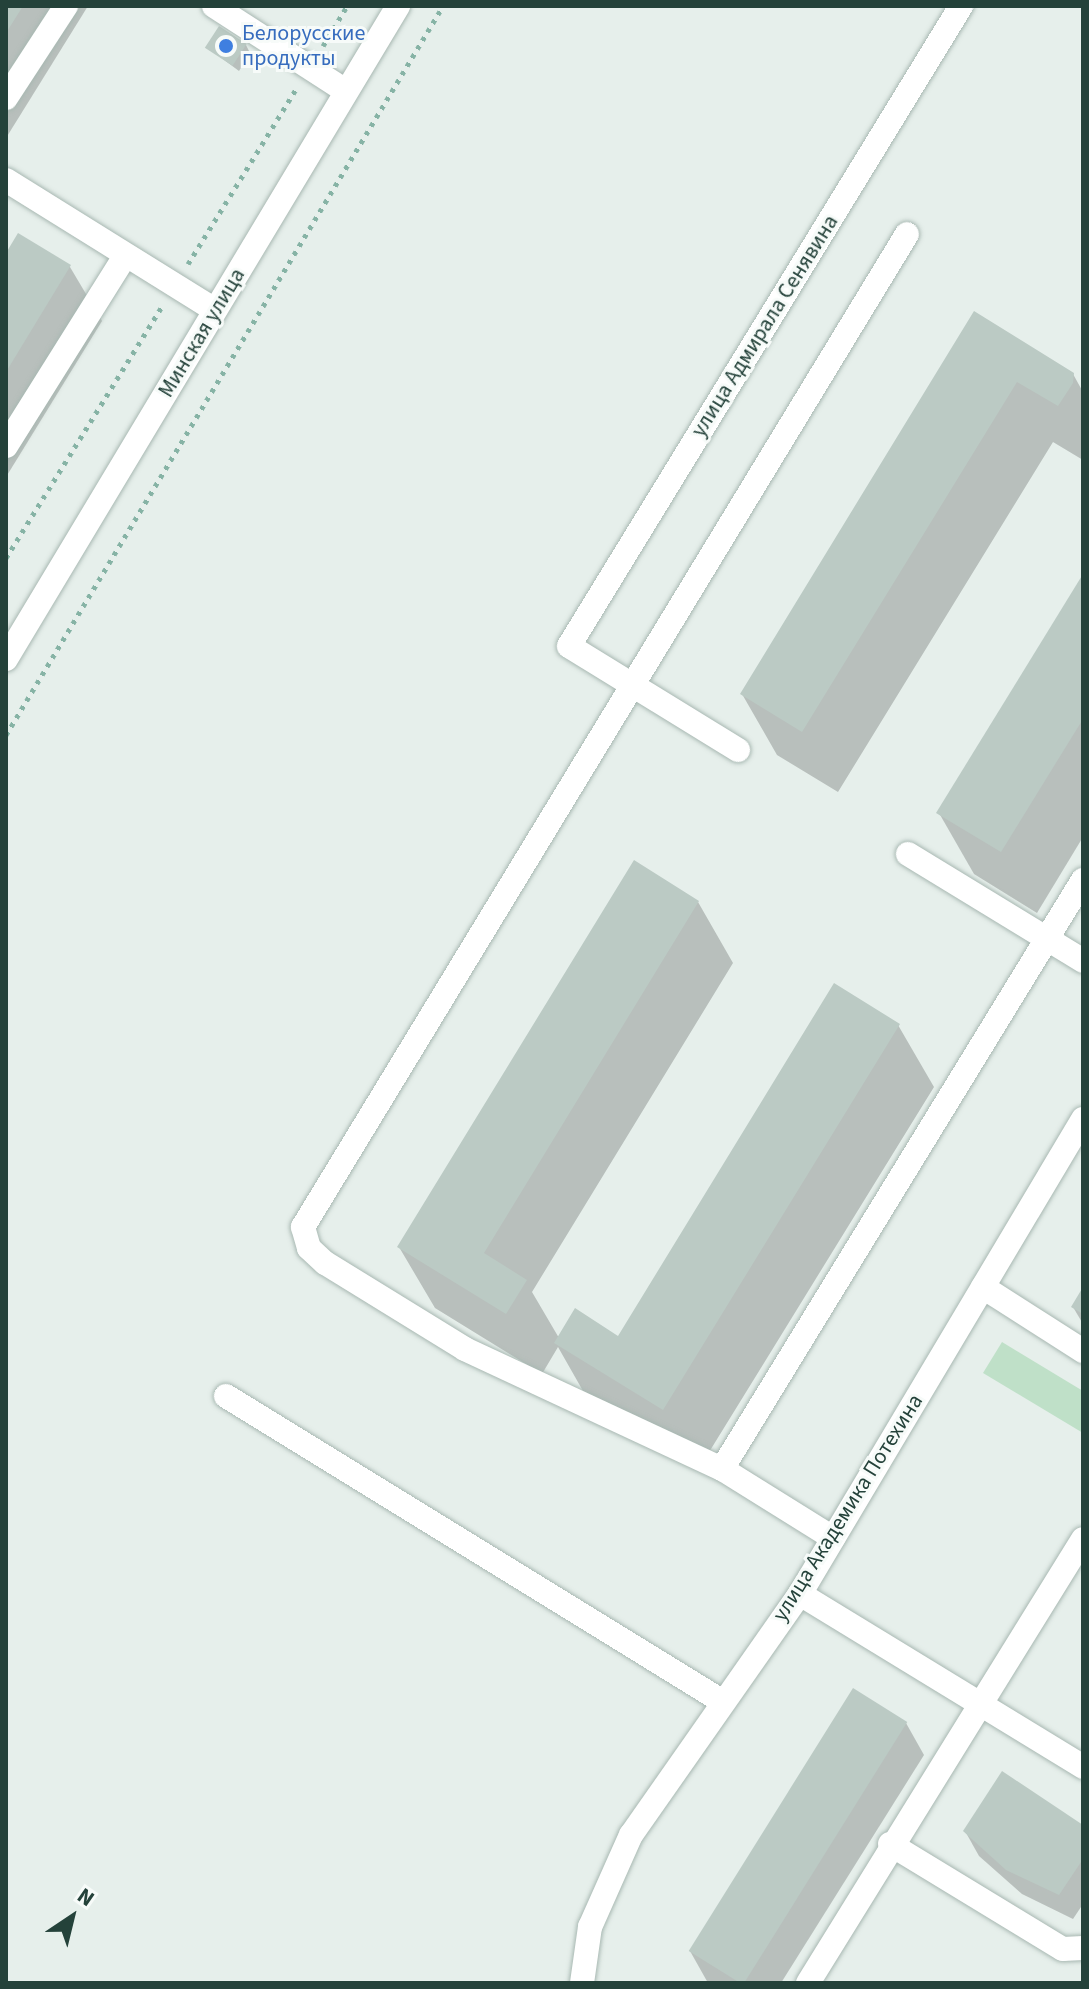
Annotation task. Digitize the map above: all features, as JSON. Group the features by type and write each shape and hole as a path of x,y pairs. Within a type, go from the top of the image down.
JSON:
{"street":[{"path":"6,98 66,6"},
{"path":"214,6 346,91"},
{"name":"Минская улица","path":"6,659 398,6"},
{"name":"улица Адмирала Сенявина","path":"631,684 569,646 961,6"},
{"path":"6,180 215,310"},
{"path":"833,1538 722,1469 465,1349 325,1263 309,1248 303,1227 907,234"},
{"path":"6,446 125,256"},
{"path":"631,684 738,750"},
{"path":"908,854 1083,961"},
{"path":"722,1469 1083,880"},
{"name":"улица Академика Потехина","path":"582,1983 590,1927 631,1835 720,1700 800,1594 1083,1119"},
{"path":"983,1287 1083,1351"},
{"path":"226,1396 720,1700"},
{"path":"808,1983 977,1703 1083,1539"},
{"path":"800,1594 1083,1767"},
{"path":"890,1844 1063,1949 1083,1948"}],"path":[{"path":"6,735 443,6"}],"green space":[{"path":"1002,1342 1083,1391 1083,1433 983,1373"}],"building":[{"path":"6,6 23,6 6,33"},
{"name":"Белорусские продукты","path":"219,26 247,44 233,66 205,48"},
{"path":"18,233 71,265 6,372 6,253"},
{"path":"974,311 1074,373 1073,383 1058,406 1017,382 802,732 740,694"},
{"path":"1083,574 1083,719 1001,852 936,813"},
{"path":"634,860 699,901 484,1253 527,1280 506,1314 397,1247"},
{"path":"834,983 900,1024 663,1410 554,1343 575,1308 618,1336"},
{"path":"1083,1287 1083,1314 1071,1307"},
{"path":"853,1688 907,1722 744,1983 689,1951"},
{"path":"1002,1771 1083,1825 1083,1859 1059,1895 1006,1870 963,1831"}],"place":[{"name":"Белорусские продукты","path":"226,46"}]}
